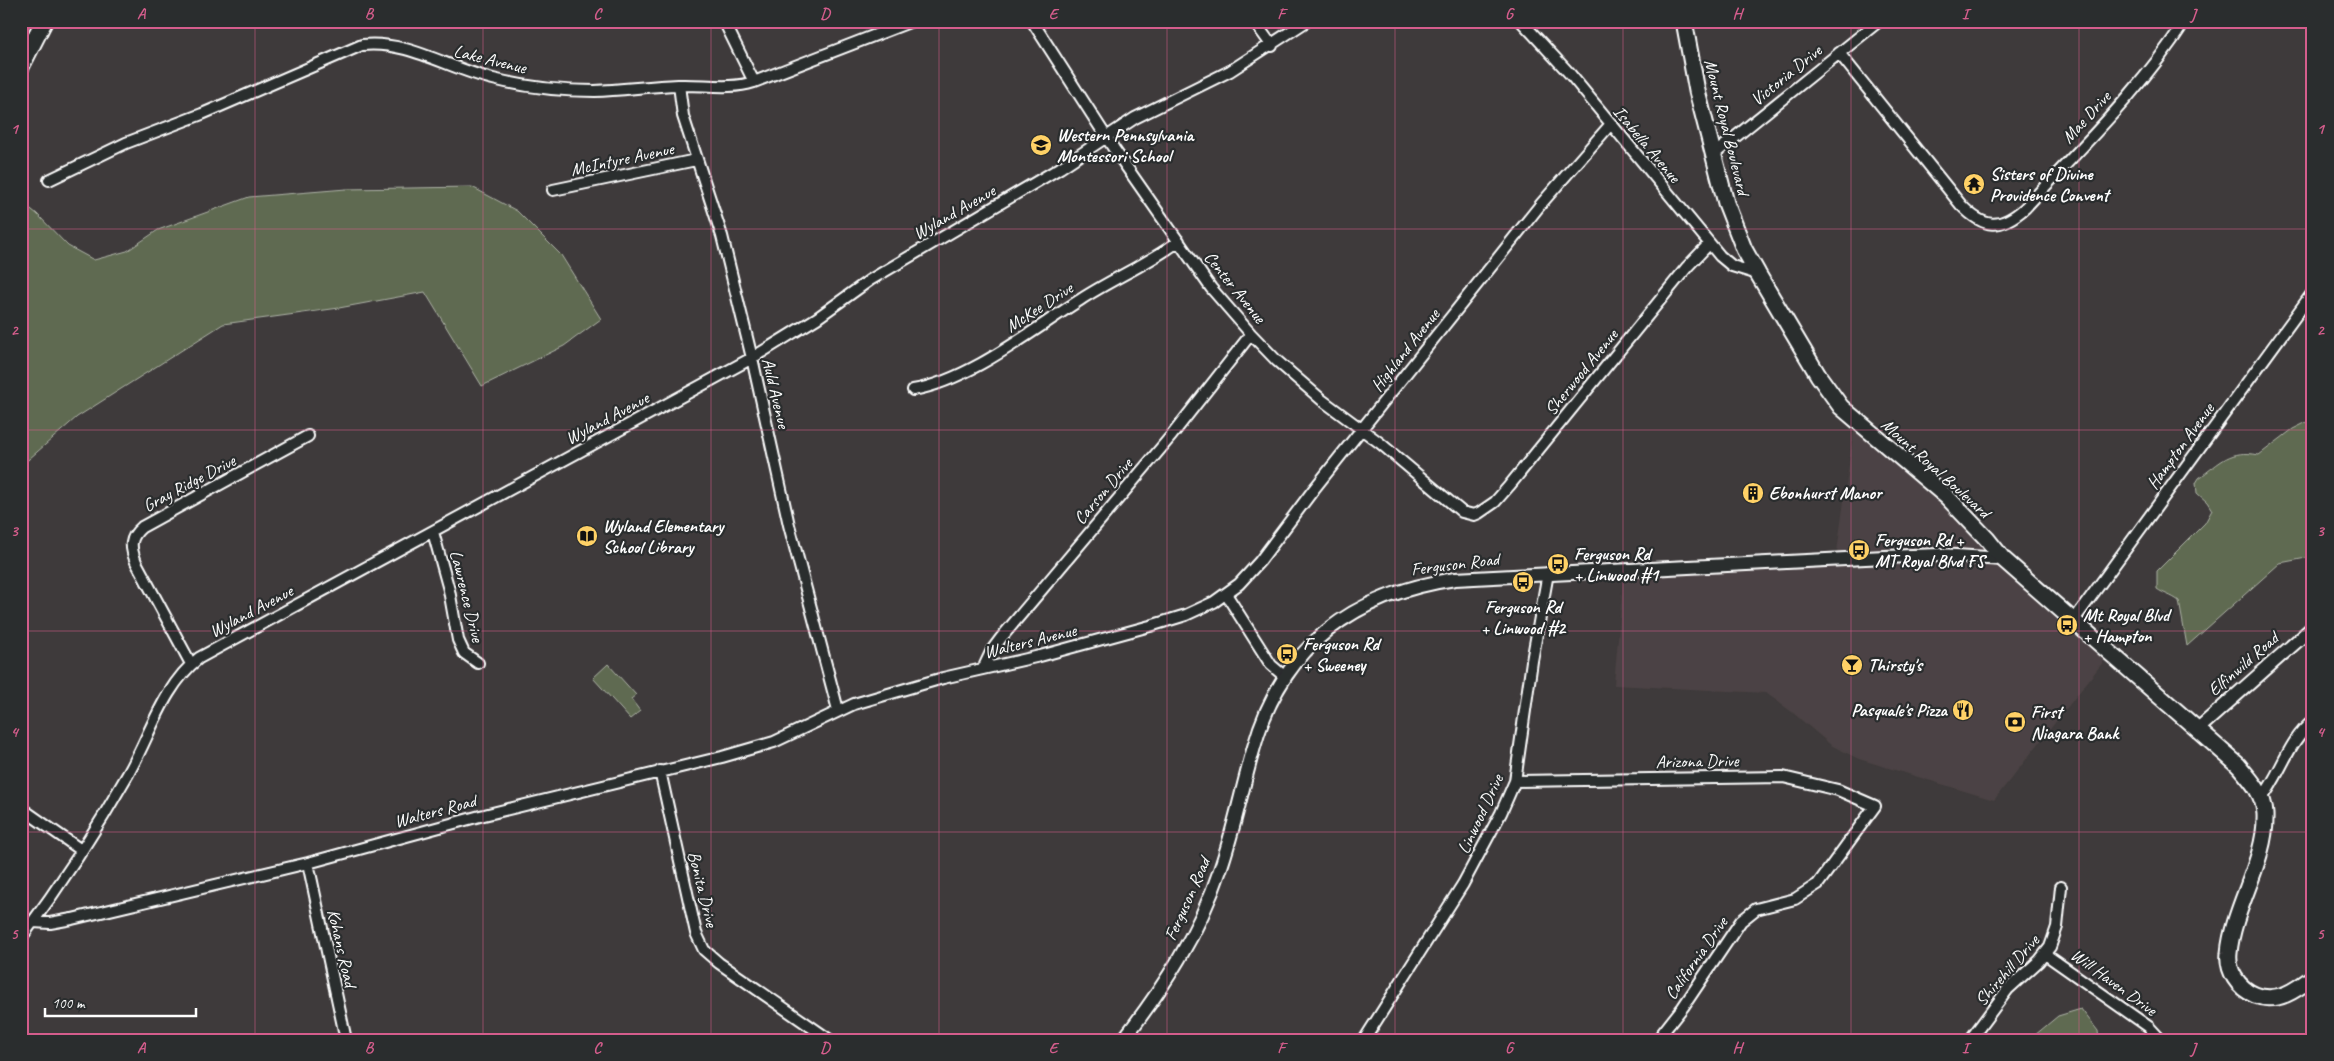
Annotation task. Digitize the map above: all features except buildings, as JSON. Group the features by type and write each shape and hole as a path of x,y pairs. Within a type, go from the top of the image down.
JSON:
{"main road":[{"path":"21,66 44,21"},
{"name":"Mount Royal Boulevard","path":"1684,21 1713,155 1734,225 1758,274 1818,375 1841,407 1946,497 1987,539 2003,559 2238,765 2256,787 2262,798 2265,825 2261,844 2232,936 2229,963 2233,976 2241,986 2256,996 2266,998 2284,996 2313,977"}],"street":[{"path":"724,21 754,82"},
{"name":"Lake Avenue","path":"49,180 126,144 202,114 362,45 378,44 398,47 478,76 536,87 595,90 679,85 736,86 754,82 912,21"},
{"name":"Center Avenue","path":"1032,21 1106,137 1178,241 1211,288 1250,334 1294,376 1363,430 1447,501 1462,512 1474,515"},
{"path":"1254,21 1272,46"},
{"name":"Wyland Avenue","path":"21,938 82,850 129,772 170,691 191,664 229,640 433,532 752,358 817,318 870,280 1006,201 1135,118 1225,74 1272,46 1306,21"},
{"name":"Isabella Avenue","path":"1521,21 1570,74 1709,244 1732,266 1758,274"},
{"name":"Victoria Drive","path":"1713,155 1879,21"},
{"name":"Mae Drive","path":"1839,53 1961,205 1979,221 1995,224 2016,216 2031,201 2154,65 2185,21"},
{"name":"Auld Avenue","path":"679,85 680,105 696,160 722,236 752,358 789,525 838,710"},
{"name":"Highland Avenue","path":"1226,594 1260,561 1314,489 1536,211 1610,125"},
{"name":"McIntyre Avenue","path":"554,190 696,160"},
{"name":"McKee Drive","path":"913,390 947,382 1023,338 1103,286 1145,264 1178,241"},
{"name":"Sherwood Avenue","path":"1474,515 1487,509 1509,486 1681,274 1709,244"},
{"name":"Hampton Avenue","path":"2074,620 2313,292"},
{"name":"Carson Drive","path":"983,670 992,650 1001,638 1172,435 1250,334"},
{"name":"Gray Ridge Drive","path":"191,664 136,562 131,545 135,534 142,526 308,436"},
{"name":"Lawrence Drive","path":"433,532 449,590 458,640 464,653 478,663"},
{"name":"Ferguson Road","path":"1123,1040 1176,966 1208,905 1233,830 1254,746 1270,704 1284,676 1332,626 1364,605 1409,587 1455,579 1940,555 2003,559"},
{"name":"Linwood Drive","path":"1364,1040 1463,884 1501,813 1515,781 1532,661 1548,573"},
{"path":"1226,594 1271,665 1284,676"},
{"name":"Walters Avenue","path":"838,710 913,686 1040,656 1173,619 1200,609 1226,594"},
{"name":"Elfinwild Road","path":"2198,728 2313,627"},
{"name":"Walters Road","path":"33,922 50,924 308,863 407,835 774,742 838,710"},
{"path":"2262,798 2271,787 2293,743 2313,721"},
{"name":"Bonita Drive","path":"660,771 694,924 704,950 719,963 830,1040"},
{"name":"Arizona Drive","path":"1515,781 1783,776 1838,790 1875,806"},
{"name":"California Drive","path":"1657,1040 1688,999 1741,921 1756,909 1795,899 1818,884 1875,806"},
{"path":"21,808 82,850"},
{"name":"Kohans Road","path":"308,863 346,1040"},
{"name":"Shirehill Drive","path":"1970,1040 2008,989 2046,954 2054,940 2057,927 2061,887"},
{"name":"Will Haven Drive","path":"2046,954 2142,1022 2162,1040"}],"shaded area":[{"path":"1855,421 2111,652 1994,800 1859,759 1831,745 1766,693 1614,685 1624,569 1836,559"}],"green space":[{"path":"472,187 517,211 561,255 601,319 564,346 482,386 425,292 339,308 223,324 77,417 21,466 21,201 37,214 68,246 94,260 127,251 158,230 249,197 346,189"},
{"path":"2313,419 2313,559 2306,558 2280,563 2187,646 2179,601 2157,589 2157,571 2205,523 2212,510 2207,502 2197,493 2196,483 2199,478 2226,458 2240,454 2259,455 2293,429"},
{"path":"608,664 636,695 631,699 640,711 630,719 593,678"},
{"path":"2081,1009 2098,1031 2099,1040 2029,1040 2058,1016"}],"place":[{"name":"Western Pennsylvania Montessori School","path":"1041,145"},
{"name":"Sisters of Divine Providence Convent","path":"1974,184"},
{"name":"Ebonhurst Manor","path":"1753,493"},
{"name":"Wyland Elementary School Library","path":"587,536"},
{"name":"Ferguson Rd + MT Royal Blvd FS","path":"1859,550"},
{"name":"Ferguson Rd + Linwood #1","path":"1558,564"},
{"name":"Ferguson Rd + Linwood #2","path":"1523,582"},
{"name":"Mt Royal Blvd + Hampton","path":"2067,625"},
{"name":"Ferguson Rd + Sweeney","path":"1287,654"},
{"name":"Thirsty's","path":"1852,665"},
{"name":"Pasquale's Pizza","path":"1963,710"},
{"name":"First Niagara Bank","path":"2015,722"}]}
